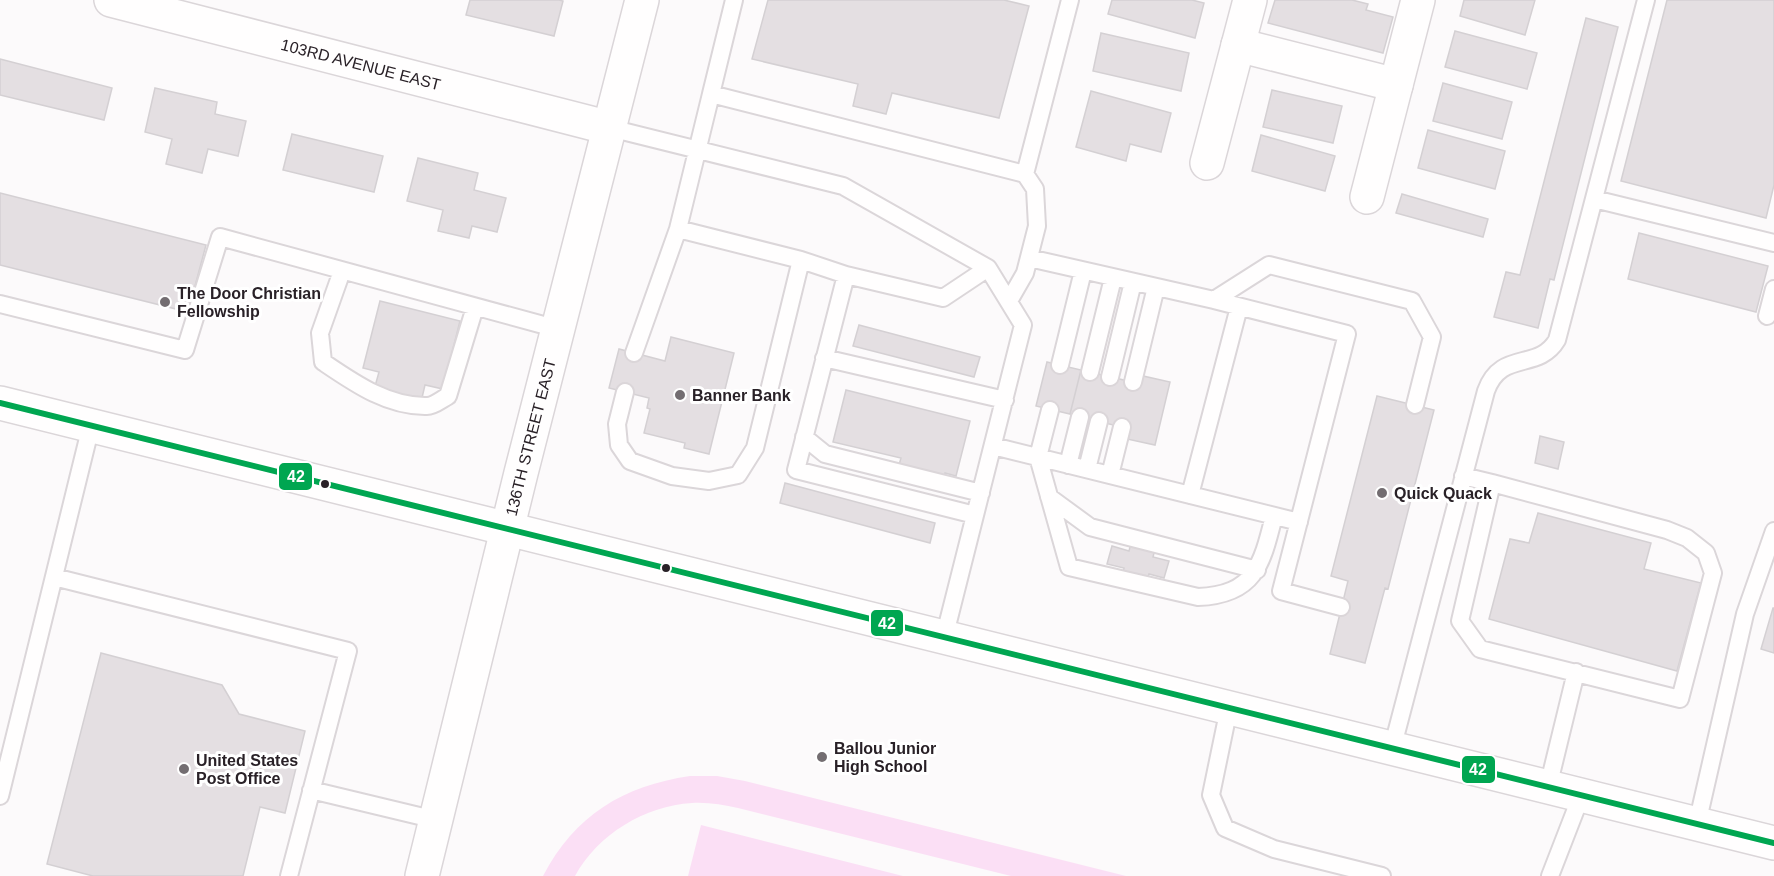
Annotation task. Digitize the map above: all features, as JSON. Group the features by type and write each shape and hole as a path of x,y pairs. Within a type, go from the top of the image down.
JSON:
{"street":[{"name":"103RD AVENUE EAST","path":"111,0 610,128"},
{"name":"136TH STREET EAST","path":"422,876 642,0"},
{"path":"1207,163 1250,0"},
{"path":"1367,197 1418,0"},
{"path":"1238,45 1396,85"},
{"path":"0,403 1774,843"}],"lane":[{"path":"634,353 678,229 734,0"},
{"path":"1024,174 1070,0"},
{"path":"1392,749 1486,391 1494,374 1511,364 1543,356 1557,340 1646,0"},
{"path":"711,94 1024,174 1035,189 1037,226 1025,273 1009,301"},
{"path":"610,128 843,186 988,268 1023,325 944,638"},
{"path":"1594,199 1774,243"},
{"path":"678,229 801,260 846,275 943,298 988,268"},
{"path":"0,304 185,350 220,237 558,329"},
{"path":"1029,258 1214,300 1347,334 1281,591 1341,608"},
{"path":"625,392 617,424 619,445 630,461 672,476 709,481 738,475 755,448 801,260"},
{"path":"1214,300 1269,265 1412,301 1432,338 1415,405"},
{"path":"342,271 320,333 323,362 359,387 396,402 429,406 448,396 475,307"},
{"path":"1060,365 1083,271"},
{"path":"846,275 796,470 975,515"},
{"path":"1090,372 1113,278"},
{"path":"1110,377 1133,282"},
{"path":"1133,382 1156,287"},
{"path":"1767,316 1774,289"},
{"path":"1190,495 1239,307"},
{"path":"824,358 1005,400"},
{"path":"1050,410 1038,457 1069,567 1198,597 1213,597 1241,586 1257,570 1264,556 1274,516"},
{"path":"1068,465 1080,417"},
{"path":"1087,469 1099,422"},
{"path":"0,796 92,426"},
{"path":"1110,475 1122,427"},
{"path":"804,437 825,454 981,493"},
{"path":"993,446 1299,522"},
{"path":"1463,476 1492,483 1667,530 1687,538 1706,553 1713,573 1680,699 1480,649 1460,621 1492,483"},
{"path":"1049,497 1090,527 1257,570"},
{"path":"1697,824 1745,614 1774,531"},
{"path":"54,577 348,651 289,876"},
{"path":"1548,787 1576,672"},
{"path":"1229,708 1211,795 1225,828 1274,849 1382,876"},
{"path":"312,790 436,820"},
{"path":"1550,876 1581,796"}],"shaded area":[{"path":"690,776 717,776 745,781 1126,876 1011,876 738,808 698,803 674,805 657,810 624,825 596,847 575,876 543,876 570,836 603,807 643,787"},
{"path":"701,825 903,876 688,876"}],"building":[{"path":"470,0 563,1 554,36 466,15"},
{"path":"768,0 1004,0 1029,6 999,118 892,93 886,114 853,106 858,84 752,59"},
{"path":"1112,0 1192,0 1204,3 1195,38 1108,14"},
{"path":"1275,0 1352,0 1368,4 1366,10 1393,17 1383,53 1268,23"},
{"path":"1464,0 1535,0 1525,35 1460,16"},
{"path":"1667,0 1774,0 1774,185 1766,218 1621,181"},
{"path":"1586,18 1618,27 1554,280 1550,279 1538,328 1494,317 1506,272 1520,275"},
{"path":"1455,31 1537,53 1527,89 1445,67"},
{"path":"1101,33 1189,53 1181,91 1093,71"},
{"path":"0,59 112,88 104,120 0,95"},
{"path":"1443,83 1512,102 1502,139 1433,121"},
{"path":"155,88 217,102 215,114 246,121 238,156 208,149 202,173 166,164 172,139 145,132"},
{"path":"1272,90 1342,106 1333,143 1263,127"},
{"path":"1091,91 1171,113 1161,152 1130,144 1126,161 1076,147"},
{"path":"1428,130 1505,151 1495,189 1418,168"},
{"path":"292,134 383,156 374,192 283,170"},
{"path":"1261,135 1335,156 1325,191 1252,171"},
{"path":"418,158 478,173 474,190 506,198 497,232 472,226 469,238 438,231 443,210 407,201"},
{"path":"0,193 206,245 188,312 0,265"},
{"path":"1402,194 1488,219 1483,237 1396,213"},
{"path":"1639,233 1768,266 1756,312 1628,279"},
{"path":"380,301 460,321 443,389 425,385 421,402 374,390 379,372 363,368"},
{"path":"859,325 980,357 974,377 853,346"},
{"name":"Banner Bank","path":"671,337 734,353 709,454 684,448 685,443 644,433 650,409 647,408 649,398 609,388 619,349 665,361"},
{"path":"1047,362 1081,370 1070,414 1036,406"},
{"path":"1081,370 1141,384 1143,376 1170,382 1155,445 1127,439 1129,429 1070,414"},
{"path":"846,390 970,421 956,476 945,473 943,483 897,472 901,458 833,442"},
{"name":"Quick Quack","path":"1377,396 1434,410 1388,589 1385,588 1365,663 1330,654 1348,581 1331,576"},
{"path":"1540,436 1564,442 1558,469 1535,463"},
{"path":"785,483 935,523 930,543 780,503"},
{"path":"1538,513 1651,543 1644,569 1701,583 1677,671 1489,619 1510,539 1529,543"},
{"path":"1132,539 1156,545 1153,557 1169,561 1164,578 1149,574 1146,583 1122,577 1124,568 1107,564 1112,546 1129,551"},
{"path":"1774,608 1774,653 1761,649"},
{"name":"United States Post Office","path":"101,653 222,685 239,714 305,731 285,813 260,807 243,876 93,876 47,864"}],"transit line":[{"name":"42","path":"0,403 1774,843"}],"place":[{"name":"The Door Christian Fellowship","path":"165,302"},
{"name":"Banner Bank","path":"680,395"},
{"name":"Quick Quack","path":"1382,493"},
{"name":"Ballou Junior High School","path":"822,757"},
{"name":"United States Post Office","path":"184,769"}]}
